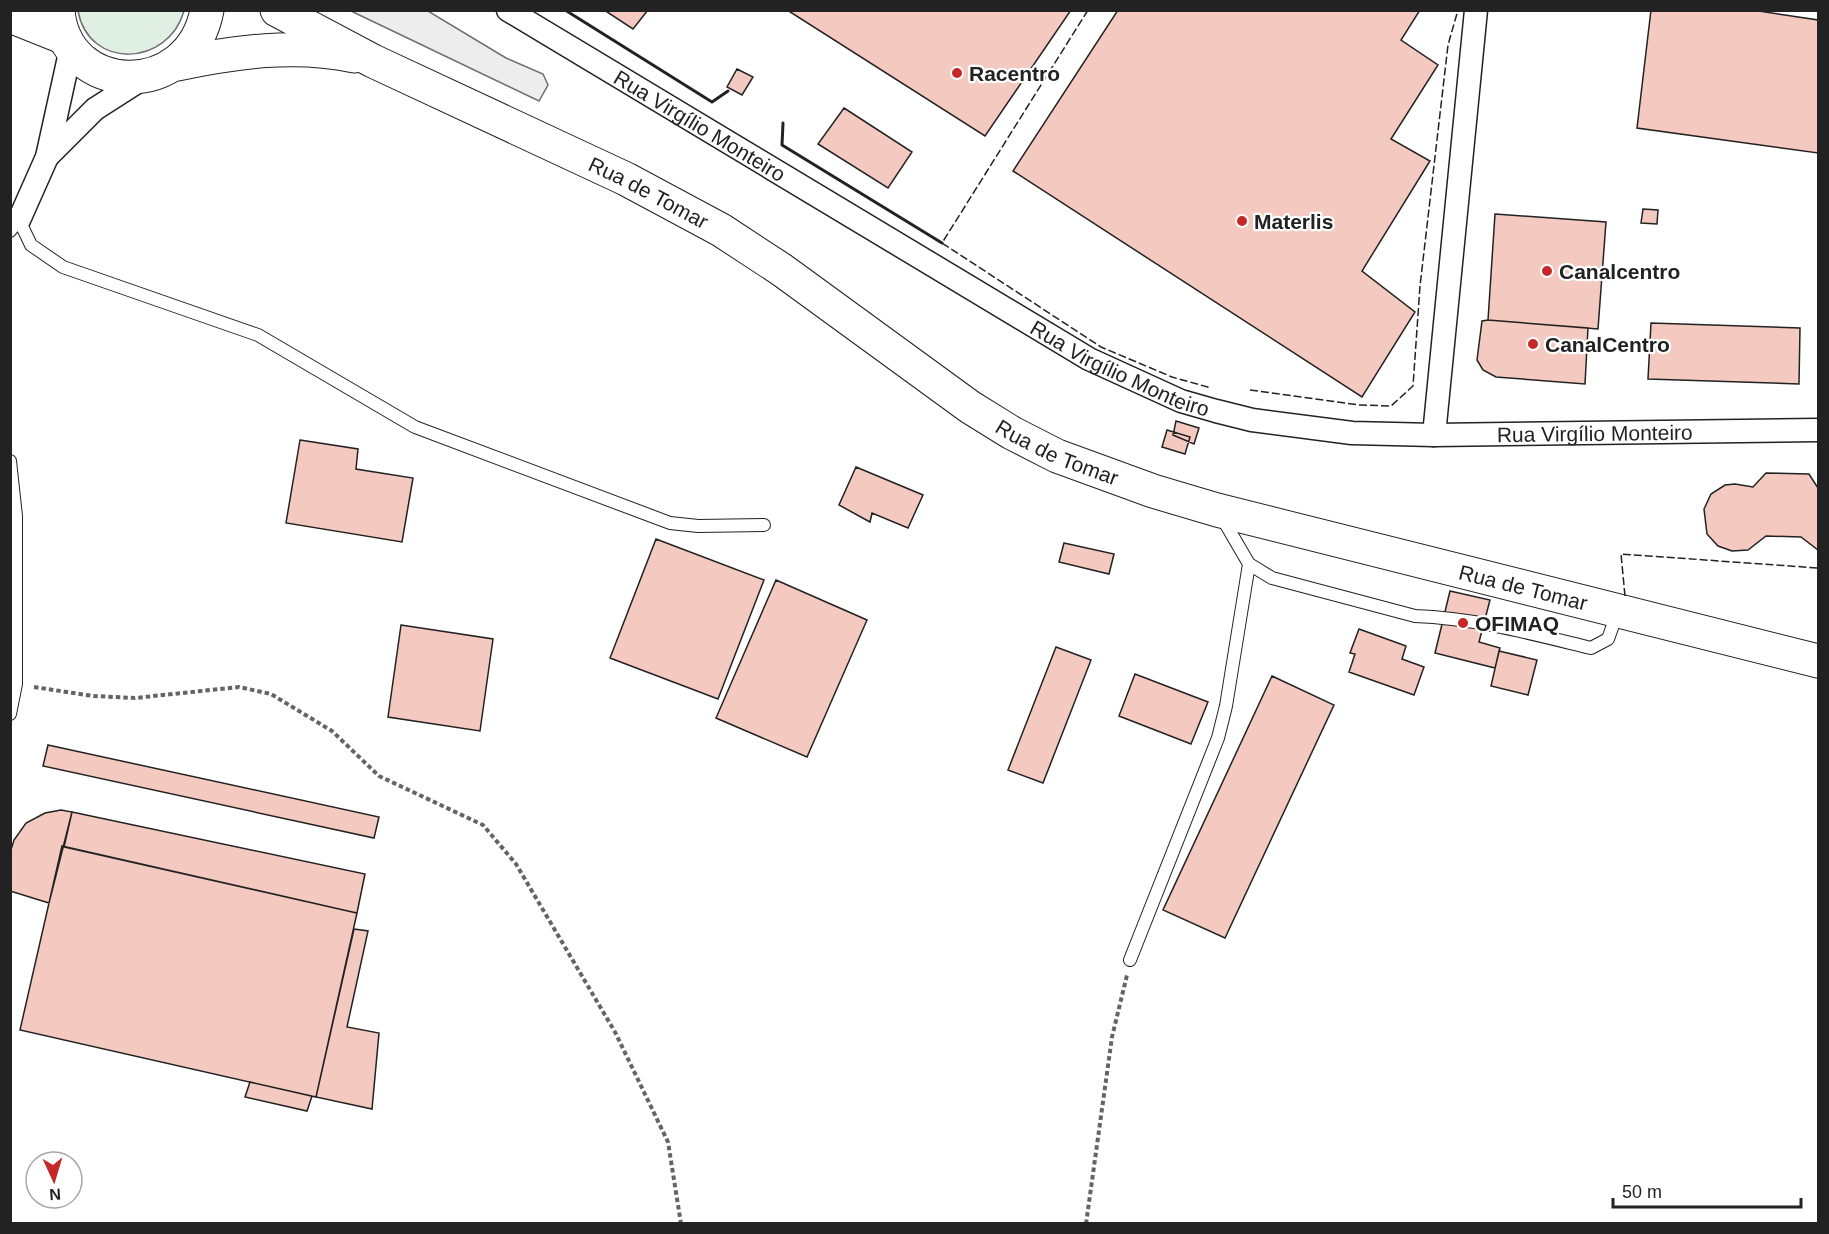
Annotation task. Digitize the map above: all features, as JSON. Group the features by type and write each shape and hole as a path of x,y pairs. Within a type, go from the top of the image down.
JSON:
{"main road":[{"name":"Rua de Tomar","path":"177,64 193,48 204,28 207,10"},
{"name":"Rua de Tomar","path":"277,10 373,61 626,179 721,230 782,270 970,407 1012,433 1057,456 1153,491 1217,510 1619,609 1818,661"},
{"name":"Rua de Tomar","path":"10,16 65,32 101,71 123,77 146,77 177,64 233,52 273,50 339,53 373,61"}],"street":[{"name":"Rua Virgílio Monteiro","path":"508,10 1114,372 1181,401 1252,420 1352,433 1434,435 1818,430"},
{"path":"1434,435 1476,10"},
{"path":"15,225 47,157 65,32"},
{"path":"47,157 95,109 146,77"}],"lane":[{"path":"15,225 31,245 63,267 258,335 415,427 670,523 698,526 764,525"},
{"path":"10,461 16,516 16,684 10,714"},
{"path":"1217,510 1249,564 1272,578 1415,616 1438,615 1495,625 1591,648 1608,639 1619,609"},
{"path":"1130,960 1218,738 1226,706 1249,564"}],"path":[{"path":"16,684 93,696 124,698 239,687 271,694 332,731 379,776 483,825 516,864 615,1032 668,1142 681,1224"},
{"path":"1086,1224 1112,1037 1130,960"}],"green space":[{"path":"78,10 184,11 175,29 162,43 146,51 129,54 112,52 97,44 85,30"}],"shaded area":[{"path":"351,11 428,11 506,58 543,74 548,85 539,101"}],"building":[{"path":"604,10 648,10 633,29"},
{"name":"Racentro","path":"787,10 1071,10 985,136"},
{"name":"Materlis","path":"1118,10 1420,10 1401,40 1438,65 1391,139 1430,161 1362,271 1415,312 1362,397 1013,171"},
{"path":"1651,10 1752,10 1818,20 1818,153 1637,128"},
{"path":"737,69 753,77 742,95 727,87"},
{"path":"844,108 912,152 888,188 818,144"},
{"path":"1643,209 1658,210 1657,224 1641,223"},
{"name":"Canalcentro","path":"1495,214 1606,222 1598,329 1488,320"},
{"name":"CanalCentro","path":"1482,321 1588,328 1585,384 1496,377 1483,370 1477,360"},
{"path":"1651,323 1800,328 1799,384 1648,379"},
{"path":"1176,421 1199,428 1194,444 1173,435"},
{"path":"1167,430 1190,437 1185,454 1162,447"},
{"path":"300,440 358,449 356,469 413,478 402,542 286,523"},
{"path":"856,467 923,495 908,528 872,513 870,522 839,505"},
{"path":"1766,473 1809,474 1818,488 1818,550 1801,537 1766,536 1748,550 1732,551 1718,546 1707,534 1704,509 1711,494 1725,485 1753,487"},
{"path":"656,539 764,580 718,699 610,658"},
{"path":"1064,543 1114,554 1109,574 1059,562"},
{"path":"776,580 867,620 807,757 716,718"},
{"path":"1450,591 1490,600 1479,642 1500,648 1495,668 1435,653"},
{"path":"401,625 493,639 480,731 388,717"},
{"path":"1359,629 1406,646 1402,659 1424,667 1414,695 1349,672 1355,654 1350,653"},
{"path":"1056,647 1091,660 1043,783 1008,770"},
{"path":"1499,651 1537,660 1528,695 1491,686"},
{"path":"1135,674 1208,702 1191,744 1119,716"},
{"path":"1272,676 1334,705 1225,938 1163,910"},
{"path":"48,745 379,817 374,838 43,766"},
{"path":"61,810 72,812 49,903 10,891 10,853 14,840 26,823 45,813"},
{"path":"72,812 365,874 357,913 64,847"},
{"path":"62,846 357,913 316,1097 20,1030"},
{"path":"354,929 368,931 347,1027 379,1033 372,1109 316,1097"},
{"path":"250,1082 312,1096 307,1111 245,1097"}],"fence":[{"path":"1088,10 942,243 1101,347 1172,377 1211,388"},
{"path":"1250,390 1359,405 1391,406 1413,386 1420,286 1448,45 1458,10"},
{"path":"1625,596 1621,554 1818,568"}],"wall":[{"path":"565,10 712,102 728,91"},
{"path":"783,123 782,145 942,243"}],"place":[{"name":"Racentro","path":"957,73"},
{"name":"Materlis","path":"1242,221"},
{"name":"Canalcentro","path":"1547,271"},
{"name":"CanalCentro","path":"1533,344"},
{"name":"OFIMAQ","path":"1463,623"}]}
